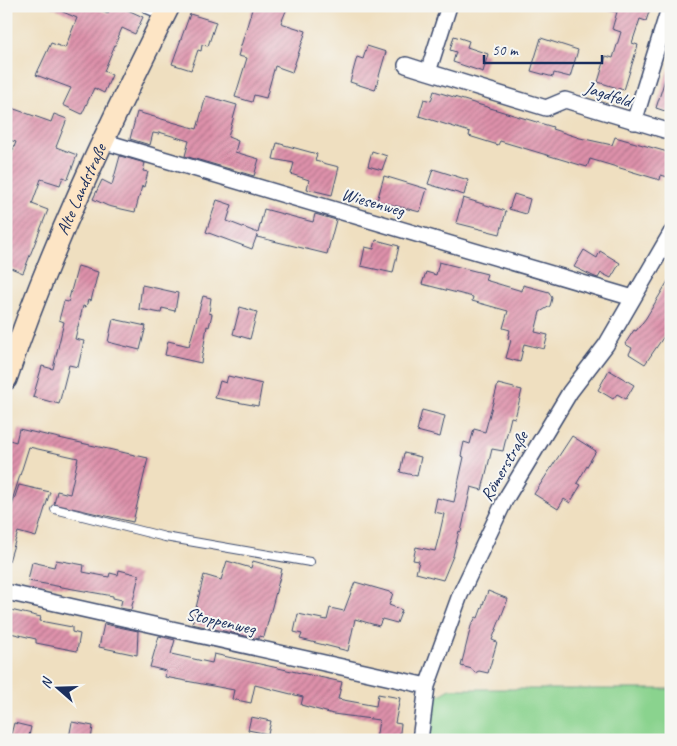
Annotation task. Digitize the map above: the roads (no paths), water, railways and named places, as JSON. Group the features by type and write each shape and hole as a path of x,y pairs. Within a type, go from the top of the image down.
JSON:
{"main road":[{"name":"Alte Landstraße","path":"6,379 53,250 162,8"}],"street":[{"path":"428,72 448,6"},
{"name":"Jagdfeld","path":"634,122 667,15"},
{"name":"Jagdfeld","path":"406,65 546,108 565,100 671,132"},
{"name":"Wiesenweg","path":"102,142 633,298"},
{"name":"Römerstraße","path":"420,740 427,686 460,595 504,500 570,392 606,345 671,233"},
{"name":"Stoppenweg","path":"6,592 427,686"}],"lane":[{"path":"55,509 164,537 310,562"}]}
